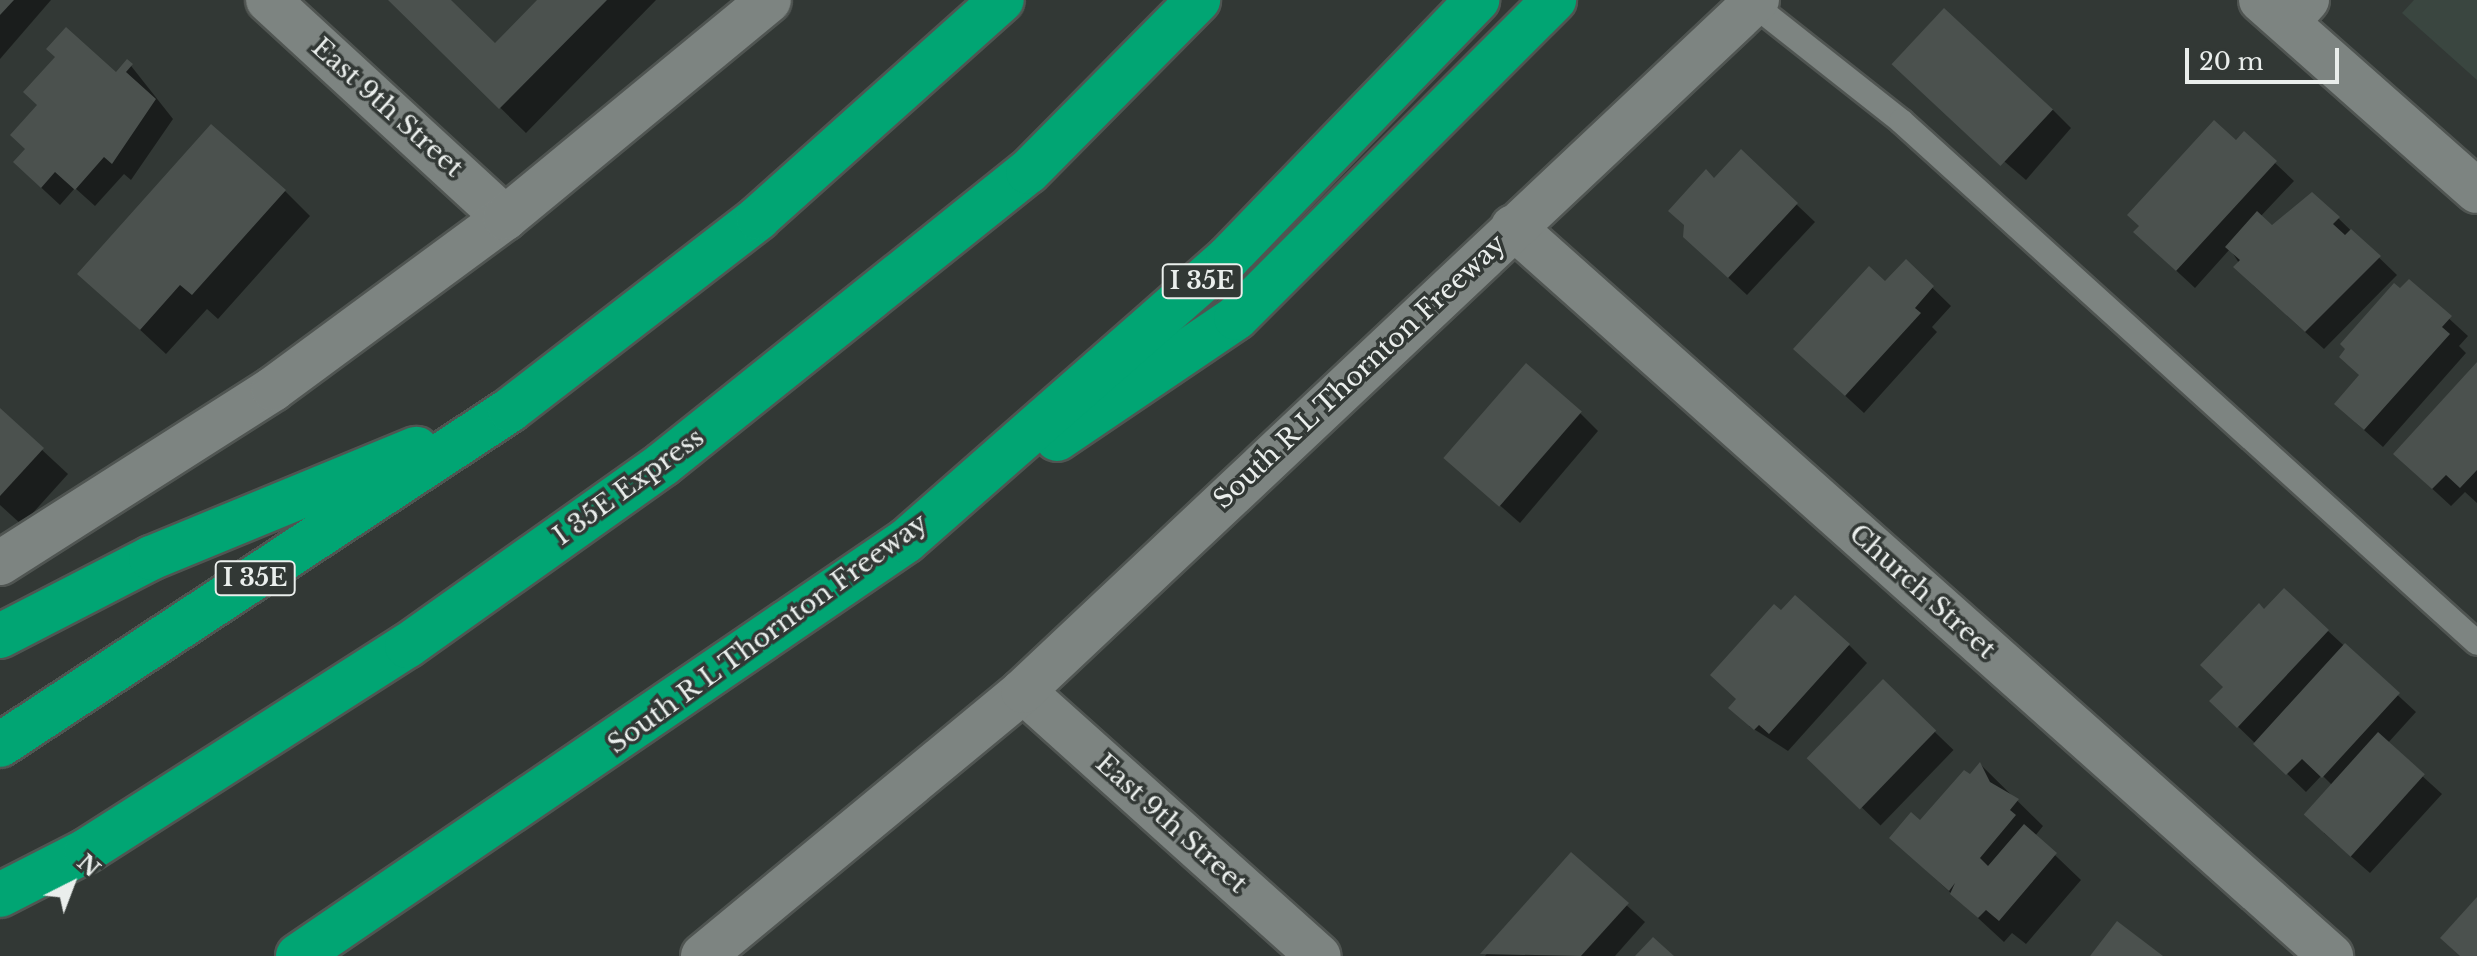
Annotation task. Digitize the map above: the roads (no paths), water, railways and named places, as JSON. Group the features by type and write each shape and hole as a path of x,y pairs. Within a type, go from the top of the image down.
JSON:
{"highway":[{"name":"I 35E","path":"0,745 510,410 758,218 1002,0"},
{"name":"I 35E Express","path":"0,895 86,851 407,646 839,329 1028,172 1198,0"},
{"name":"South R L Thornton Freeway","path":"298,956 906,541 1228,258 1477,0"},
{"path":"906,541 1236,318 1554,0"},
{"path":"0,636 151,558 510,410"}],"main road":[{"name":"East 9th Street","path":"268,0 505,218"},
{"path":"0,563 273,389 505,218 769,0"},
{"name":"South R L Thornton Freeway","path":"703,956 1023,691 1755,1"},
{"path":"2285,7 2477,191"},
{"name":"Church Street","path":"1513,227 2331,956"},
{"name":"East 9th Street","path":"1023,691 1318,956"}],"lane":[{"path":"1755,1 1901,121 2477,643"}]}
